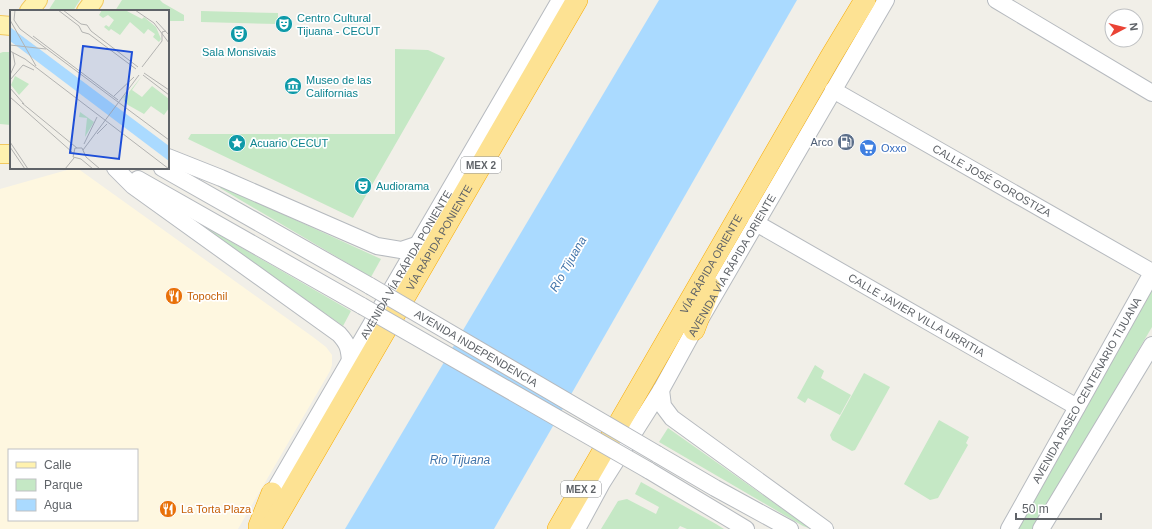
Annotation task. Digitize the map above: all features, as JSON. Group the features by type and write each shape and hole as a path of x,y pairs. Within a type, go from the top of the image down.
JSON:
{"highway":[{"name":"VÍA RÁPIDA ORIENTE","path":"558,529 865,0"},
{"path":"830,58 880,0"},
{"name":"VÍA RÁPIDA PONIENTE","path":"385,330 526,88 562,1"},
{"path":"460,172 526,88"},
{"path":"694,330 728,235"},
{"name":"AVENIDA VÍA RÁPIDA PONIENTE","path":"270,529 385,330"},
{"path":"257,529 272,494"}],"main road":[{"path":"30,10 38,0"},
{"path":"87,10 94,0"},
{"name":"AVENIDA VÍA RÁPIDA ORIENTE","path":"577,529 602,483 660,390 886,0"},
{"path":"996,0 1152,92"},
{"name":"AVENIDA VÍA RÁPIDA PONIENTE","path":"252,529 460,172 562,1"},
{"path":"0,25 10,26"},
{"name":"CALLE JOSÉ GOROSTIZA","path":"833,90 1152,272"},
{"path":"169,157 221,178 376,246 401,250 418,244"},
{"path":"116,169 133,186 338,334 346,341 350,362"},
{"name":"AVENIDA INDEPENDENCIA","path":"121,169 648,470 746,529"},
{"name":"AVENIDA INDEPENDENCIA","path":"164,169 370,286 715,488 790,529"},
{"name":"CALLE JAVIER VILLA URRITIA","path":"756,223 1077,407"},
{"name":"AVENIDA PASEO CENTENARIO TIJUANA","path":"1009,529 1152,272"},
{"path":"1041,529 1152,345"},
{"path":"660,390 663,406 672,418 825,529"}],"shaded area":[{"path":"70,169 78,169 313,337 326,347 332,355 332,365 330,371 238,529 0,529 0,189"}],"green space":[{"path":"55,0 80,0 74,10 49,10"},
{"path":"122,0 160,0 184,15 184,21 169,21 169,10 116,10"},
{"path":"201,11 278,13 278,24 201,22"},
{"path":"395,49 428,50 445,58 353,218 188,139 191,134 395,134"},
{"path":"10,52 10,125 0,124 0,53"},
{"path":"221,186 381,259 371,277 220,188"},
{"path":"202,225 351,311 343,326 201,226"},
{"path":"1152,284 1152,327 1033,529 1018,529"},
{"path":"815,365 824,371 821,378 851,395 840,415 808,398 805,403 797,398"},
{"path":"864,373 890,387 855,450 852,451 832,440 830,435"},
{"path":"939,420 969,437 966,443 968,445 938,498 930,500 904,484"},
{"path":"668,428 811,529 803,526 659,442"},
{"path":"641,482 724,529 687,529 680,526 678,529 601,529 618,501 627,499 656,514 659,507 635,494"}],"water":[{"name":"Rio Tijuana","path":"659,0 797,0 494,529 345,529"}],"place":[{"name":"Centro Cultural Tijuana - CECUT","path":"284,24"},
{"name":"Sala Monsivais","path":"239,34"},
{"name":"Museo de las Californias","path":"293,86"},
{"name":"Arco","path":"846,142"},
{"name":"Acuario CECUT","path":"237,143"},
{"name":"Oxxo","path":"868,148"},
{"name":"Audiorama","path":"363,186"},
{"name":"Topochil","path":"174,296"},
{"name":"La Torta Plaza","path":"168,509"}],"water label":[{"name":"Río Tijuana","path":"568,264"}]}
